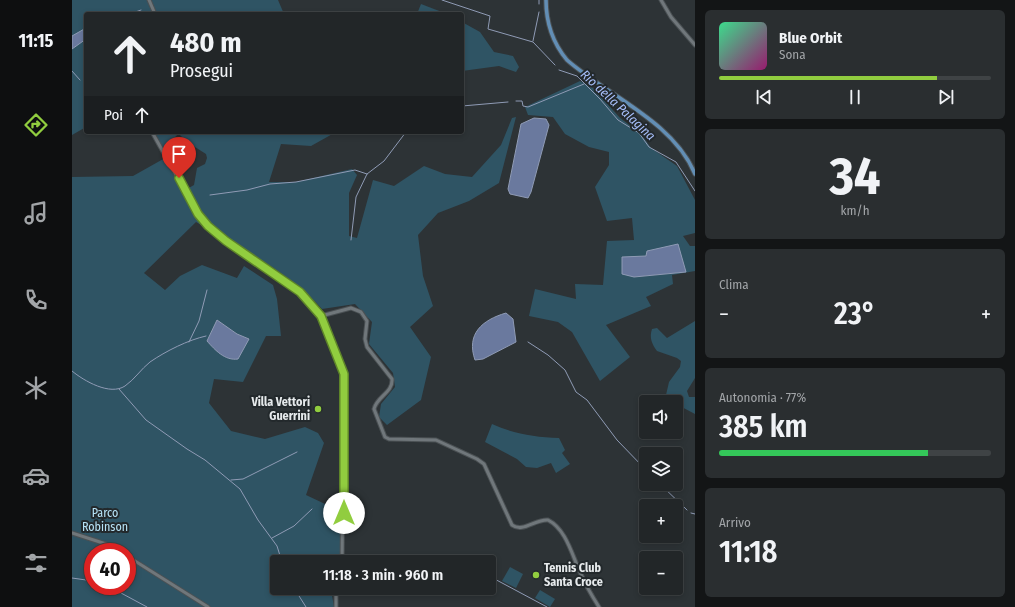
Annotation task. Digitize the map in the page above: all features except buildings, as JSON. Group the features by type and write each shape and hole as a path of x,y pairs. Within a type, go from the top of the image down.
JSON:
{"main road":[{"path":"546,0 550,32 554,41 567,60 663,130 679,147 695,174"}],"street":[{"path":"149,0 154,12"},
{"path":"661,0 671,17 695,45"},
{"path":"153,134 203,221 226,241 300,292 321,316 344,374 342,555"},
{"path":"321,316 351,308 359,311 366,317 368,323 366,339 367,347 392,379 390,389 377,402 374,409 385,437 389,439 436,440 459,450 484,464 512,525 516,528 522,528 538,520 548,520 559,531 569,546 583,580 600,607"},
{"path":"72,533 103,543"},
{"path":"136,562 208,607"},
{"path":"336,595 336,607"}],"green space":[{"path":"72,0 278,0 283,12 84,12 84,128 72,135"},
{"path":"421,4 442,12 418,12"},
{"path":"464,23 480,32 494,52 513,56 519,67 516,72 499,66 464,71"},
{"path":"580,81 593,88 620,118 641,134 651,148 677,166 695,200 695,233 683,236 690,246 695,246 695,271 672,275 673,284 646,297 651,306 606,325 630,357 600,381 572,332 558,322 529,316 535,289 576,299 575,284 603,285 607,241 634,240 632,218 607,221 595,187 609,165 609,152 589,147 565,134 553,117 528,115 525,107","holes":["646,256 686,272 634,277 641,257"]},
{"name":"Parco Robinson","path":"516,117 499,183 469,201 438,213 418,235 423,276 433,306 410,327 431,357 421,400 387,425 379,417 381,404 395,387 393,373 369,344 372,322 355,304 322,309 309,296 279,272 196,222 144,273 165,290 180,276 202,265 237,278 244,266 273,285 277,299 281,336 266,336 243,382 214,379 209,403 231,431 265,439 305,427 318,433 324,443 306,495 342,512 340,555 270,555 270,595 332,595 334,607 72,607 72,177 133,176 165,158 151,134 178,134 164,149 187,189 194,185 197,168 205,164 207,158 206,154 187,142 179,134 332,134 311,146 281,144 269,182 296,182 352,169 357,175 349,193 349,236 357,238 373,180 394,186 424,166 445,174 472,177 501,145 512,118","holes":["217,320 237,334 249,339 207,341"]},
{"path":"695,321 695,378 687,391 689,397 695,397 695,414 683,408 683,395 666,395 669,382 680,367 681,361 677,358 657,351 652,343 652,329 657,328 667,338"},
{"path":"492,424 525,434 559,438 565,450 562,453 570,464 556,473 551,463 537,468 526,467 517,459 485,442"},
{"path":"510,567 523,574 516,588 502,581"},
{"path":"540,590 555,599 550,607 535,598"}],"shaded area":[{"path":"84,29 84,40 72,49 72,36"},
{"path":"534,118 546,119 549,125 531,192 528,198 510,194 508,189 521,124"},
{"path":"678,244 686,272 634,277 622,274 622,257 646,256 647,251"},
{"path":"506,313 513,319 516,342 483,359 475,360 473,343 478,329 483,324 497,316"},
{"path":"217,320 237,334 249,339 238,359 225,357 207,341"}],"waterway":[{"path":"442,0 490,16 488,29 533,42 555,65"},
{"path":"136,12 141,10"},
{"name":"Rio della Palagina","path":"533,41 539,12"},
{"name":"Rio della Palagina","path":"559,70 577,76 618,120 639,133 649,147 676,162 695,191"},
{"path":"72,71 80,80"},
{"path":"516,101 522,101 523,106 528,107 584,84"},
{"path":"464,106 508,102"},
{"path":"351,240 356,197 367,174 384,161 404,134"},
{"path":"210,195 247,190 270,184 296,182 355,170 367,174"},
{"path":"189,342 199,321 207,290"},
{"path":"72,371 83,379 97,386 119,389 129,383 156,358 185,343 206,336"},
{"path":"528,342 548,355 565,370 576,392 587,400 617,440 639,463"},
{"path":"119,389 146,420 205,460 240,489 258,520 277,546 280,555"},
{"path":"231,480 243,479 297,452"},
{"path":"667,491 687,510"},
{"path":"272,538 294,526 312,509"},
{"path":"691,513 695,514"},
{"path":"72,578 84,580"},
{"path":"496,580 547,607"},
{"path":"125,595 147,607"},
{"path":"298,595 306,607"}],"place":[{"name":"Villa Vettori Guerrini","path":"318,409"},
{"name":"Tennis Club Santa Croce","path":"536,575"}],"route":[{"path":"179,178 198,214 208,226 226,241 300,292 321,316 344,374 344,513"}]}
